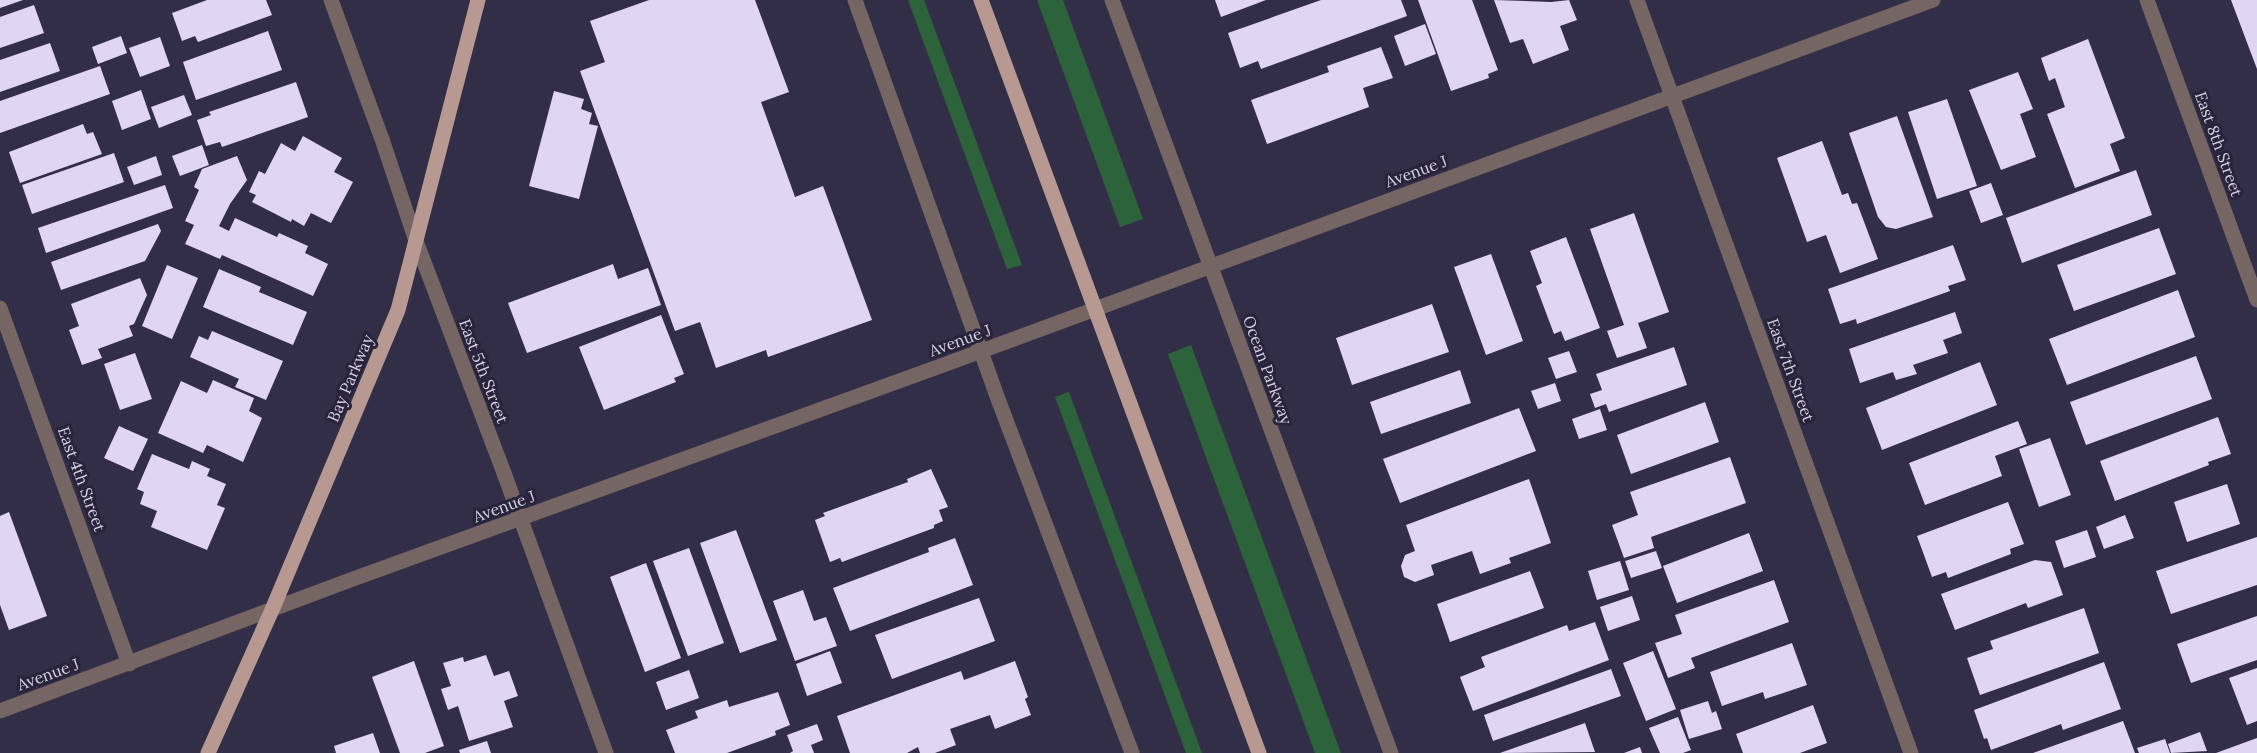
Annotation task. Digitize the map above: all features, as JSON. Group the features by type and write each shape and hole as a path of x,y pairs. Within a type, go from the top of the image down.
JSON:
{"main road":[{"name":"Bay Parkway","path":"208,753 272,610 398,310 478,0"},
{"path":"981,0 1259,753"}],"street":[{"name":"East 5th Street","path":"331,0 383,142 416,241 606,753"},
{"path":"855,0 998,399 1132,753"},
{"name":"Ocean Parkway","path":"1112,0 1391,753"},
{"name":"East 7th Street","path":"1637,0 1911,753"},
{"name":"Avenue J","path":"0,711 1933,0"},
{"name":"East 8th Street","path":"2147,0 2257,300"},
{"name":"East 4th Street","path":"0,308 129,664"}],"green space":[{"path":"908,0 924,0 1022,265 1007,269"},
{"path":"1037,0 1063,0 1143,219 1120,227"},
{"path":"1191,345 1341,753 1315,753 1168,354"},
{"path":"1069,392 1202,753 1186,753 1055,397"}],"building":[{"path":"0,0 23,0 0,8"},
{"path":"207,0 266,0 272,15 198,42 195,36 182,41 172,13"},
{"path":"649,0 755,0 789,92 761,102 795,197 823,186 872,320 768,357 766,350 716,368 700,322 675,331 580,71 605,62 590,21"},
{"path":"1215,0 1266,0 1221,17"},
{"path":"1321,0 1401,0 1407,16 1261,69 1258,61 1240,68 1228,33"},
{"path":"1418,0 1472,0 1498,70 1488,74 1489,78 1451,91"},
{"path":"1494,0 1551,2 1569,0 1577,20 1560,26 1569,50 1533,64 1523,39 1510,43"},
{"path":"2231,0 2257,0 2257,69"},
{"path":"34,5 44,33 0,48 0,17"},
{"path":"1425,24 1436,54 1405,66 1394,36"},
{"path":"268,31 282,70 196,100 183,62"},
{"path":"121,36 127,53 98,64 92,47"},
{"path":"160,37 170,66 140,77 129,48"},
{"path":"2088,39 2125,138 2110,144 2120,171 2075,188 2047,114 2065,107 2055,78 2049,81 2041,58"},
{"path":"50,43 60,71 0,92 0,60"},
{"path":"1381,47 1393,78 1363,88 1369,107 1267,144 1251,100 1329,72 1327,66"},
{"path":"100,66 110,94 0,133 0,101"},
{"path":"2018,72 2033,109 2020,114 2036,157 2001,170 1969,90"},
{"path":"296,82 308,117 222,147 220,142 206,146 197,120 211,115 209,112"},
{"path":"141,90 151,119 122,130 112,101"},
{"path":"554,91 584,99 581,109 592,113 589,124 598,126 579,199 529,186"},
{"path":"184,95 192,115 159,128 151,107"},
{"path":"1947,99 1977,186 1937,199 1908,112"},
{"path":"1897,116 1933,217 1896,229 1886,227 1878,217 1849,133"},
{"path":"83,124 87,134 93,132 102,154 20,183 9,152"},
{"path":"303,136 342,158 334,172 353,182 331,223 311,213 304,226 292,219 291,222 252,202 256,195 249,192 259,171 265,174 281,143 295,151"},
{"path":"1822,141 1842,195 1848,193 1852,204 1857,203 1878,259 1840,273 1826,235 1807,242 1777,158"},
{"path":"202,145 209,165 180,176 172,156"},
{"path":"114,153 124,182 32,214 22,185"},
{"path":"156,156 162,175 134,185 127,167"},
{"path":"237,156 247,180 230,204 219,226 229,231 235,218 277,237 279,233 308,246 305,253 328,264 313,296 222,255 220,259 185,244 194,225 185,221 199,190 194,187 202,169"},
{"path":"2136,170 2152,215 2022,263 2006,218"},
{"path":"1991,183 2003,215 1981,223 1969,191"},
{"path":"165,185 173,208 46,253 38,228"},
{"path":"1634,213 1669,312 1638,323 1647,348 1617,358 1607,331 1624,325 1590,229"},
{"path":"158,224 161,231 145,261 61,290 51,262"},
{"path":"2159,228 2176,274 2074,311 2057,265"},
{"path":"1566,237 1600,328 1565,341 1561,331 1554,334 1536,286 1542,283 1530,251"},
{"path":"1953,245 1966,280 1948,286 1950,291 1857,324 1856,319 1840,324 1828,289"},
{"path":"1491,254 1523,341 1486,355 1454,267"},
{"path":"613,264 618,279 648,268 661,305 527,353 508,303"},
{"path":"167,265 198,278 172,339 142,326"},
{"path":"219,269 261,287 259,292 307,312 293,345 203,307"},
{"path":"140,278 147,295 134,324 129,326 133,336 98,349 102,358 82,365 69,330 79,326 71,304"},
{"path":"2178,290 2195,337 2067,385 2049,339"},
{"path":"1432,304 1449,352 1352,385 1336,338"},
{"path":"1955,312 1962,333 1943,340 1948,353 1913,365 1917,374 1896,380 1893,372 1860,383 1849,349"},
{"path":"661,315 684,374 674,378 676,382 604,410 579,347"},
{"path":"212,331 283,361 266,400 235,387 239,379 190,357 199,336 208,340"},
{"path":"1674,347 1687,385 1609,412 1606,404 1595,408 1590,394 1602,390 1596,374"},
{"path":"1569,351 1577,372 1556,379 1548,358"},
{"path":"135,353 152,399 120,410 104,364"},
{"path":"2196,356 2212,399 2086,445 2070,402"},
{"path":"1980,362 1997,405 1882,450 1866,408"},
{"path":"1460,370 1471,403 1381,434 1370,402"},
{"path":"213,380 254,398 249,411 262,418 243,462 207,445 203,453 158,433 181,381 207,393"},
{"path":"1555,383 1561,401 1538,409 1531,391"},
{"path":"1705,402 1719,442 1631,474 1617,435"},
{"path":"1519,408 1536,451 1400,503 1383,459"},
{"path":"1600,409 1607,430 1579,439 1572,419"},
{"path":"2218,417 2231,454 2208,462 2209,465 2115,501 2100,461"},
{"path":"2018,421 2027,444 1995,456 2002,476 1925,505 1909,463"},
{"path":"119,426 148,439 133,471 104,458"},
{"path":"2050,438 2071,495 2039,507 2019,449"},
{"path":"152,454 189,469 192,461 210,469 207,476 226,484 217,505 225,508 207,550 151,527 157,511 140,504 144,492 137,489"},
{"path":"1730,457 1746,503 1651,537 1654,548 1624,558 1612,525 1638,515 1630,492"},
{"path":"931,469 948,507 939,510 943,521 934,525 934,528 842,562 840,558 830,562 815,520 825,516 823,513 908,482 907,479"},
{"path":"1529,479 1551,543 1509,558 1511,563 1480,574 1472,551 1431,565 1434,575 1415,582 1404,577 1401,566 1405,555 1415,551 1406,525"},
{"path":"2227,484 2240,524 2187,542 2174,502"},
{"path":"2008,502 2024,544 2010,549 2011,554 1948,578 1946,572 1932,577 1917,536"},
{"path":"9,512 47,616 9,630 0,605 0,516"},
{"path":"2125,515 2134,538 2104,549 2096,527"},
{"path":"736,530 777,640 740,653 700,543"},
{"path":"2087,530 2096,557 2064,568 2055,541"},
{"path":"1749,533 1763,571 1677,603 1663,566"},
{"path":"2257,537 2257,585 2171,614 2156,571"},
{"path":"955,538 973,585 850,631 833,588 929,552 928,548"},
{"path":"689,548 724,643 688,656 653,561"},
{"path":"1656,551 1662,568 1631,578 1625,561"},
{"path":"2035,560 2051,562 2063,595 2028,608 2026,603 1955,630 1941,594"},
{"path":"1620,561 1629,590 1597,600 1588,571"},
{"path":"646,563 681,658 645,672 610,577"},
{"path":"1530,571 1544,608 1450,642 1437,604"},
{"path":"1774,580 1789,622 1691,658 1695,668 1668,678 1655,643 1682,634 1675,615"},
{"path":"803,590 814,621 826,617 837,646 795,661 773,601"},
{"path":"1632,596 1640,620 1608,631 1600,607"},
{"path":"979,598 995,641 892,679 875,635"},
{"path":"2084,608 2099,653 1980,695 1967,658 1993,649 1990,641"},
{"path":"2257,616 2257,660 2191,683 2177,644"},
{"path":"1595,622 1609,660 1473,711 1460,677 1485,667 1481,657 1567,625 1569,631"},
{"path":"1792,643 1807,685 1765,699 1763,692 1722,706 1710,672"},
{"path":"830,651 842,683 807,696 796,664"},
{"path":"1653,651 1676,709 1646,721 1623,663"},
{"path":"486,655 494,676 509,671 518,696 504,701 513,727 469,741 458,706 448,710 441,689 451,686 443,663 463,657 464,662"},
{"path":"414,661 444,746 425,753 400,753 372,677"},
{"path":"1015,661 1028,697 1025,699 1031,715 995,729 990,715 950,729 956,745 935,753 920,753 918,747 907,753 850,753 837,716 961,671 964,680"},
{"path":"2104,662 2121,709 2063,730 2061,724 1991,750 1987,738 1984,739 1974,710"},
{"path":"2257,668 2257,721 2247,725 2229,678"},
{"path":"1611,669 1621,696 1493,741 1484,715"},
{"path":"689,670 699,698 666,710 656,682"},
{"path":"778,692 790,725 775,731 776,735 727,753 675,753 666,730 698,718 695,711 727,700 729,707"},
{"path":"1708,701 1712,713 1716,711 1722,729 1689,739 1680,710"},
{"path":"1813,705 1827,743 1800,753 1743,753 1736,734"},
{"path":"1678,717 1691,750 1683,753 1660,753 1649,728"},
{"path":"2123,721 2135,753 2033,753"},
{"path":"1585,723 1595,752 1500,753"},
{"path":"817,724 823,740 811,745 814,753 790,753 793,751 787,735"},
{"path":"2200,732 2207,751 2171,753 2168,744"},
{"path":"373,733 380,753 336,753 334,746"},
{"path":"2257,738 2257,753 2216,753"},
{"path":"2165,739 2170,753 2139,753 2137,748"},
{"path":"487,741 491,753 460,753 459,750"},
{"path":"1640,747 1642,753 1624,753"}]}
